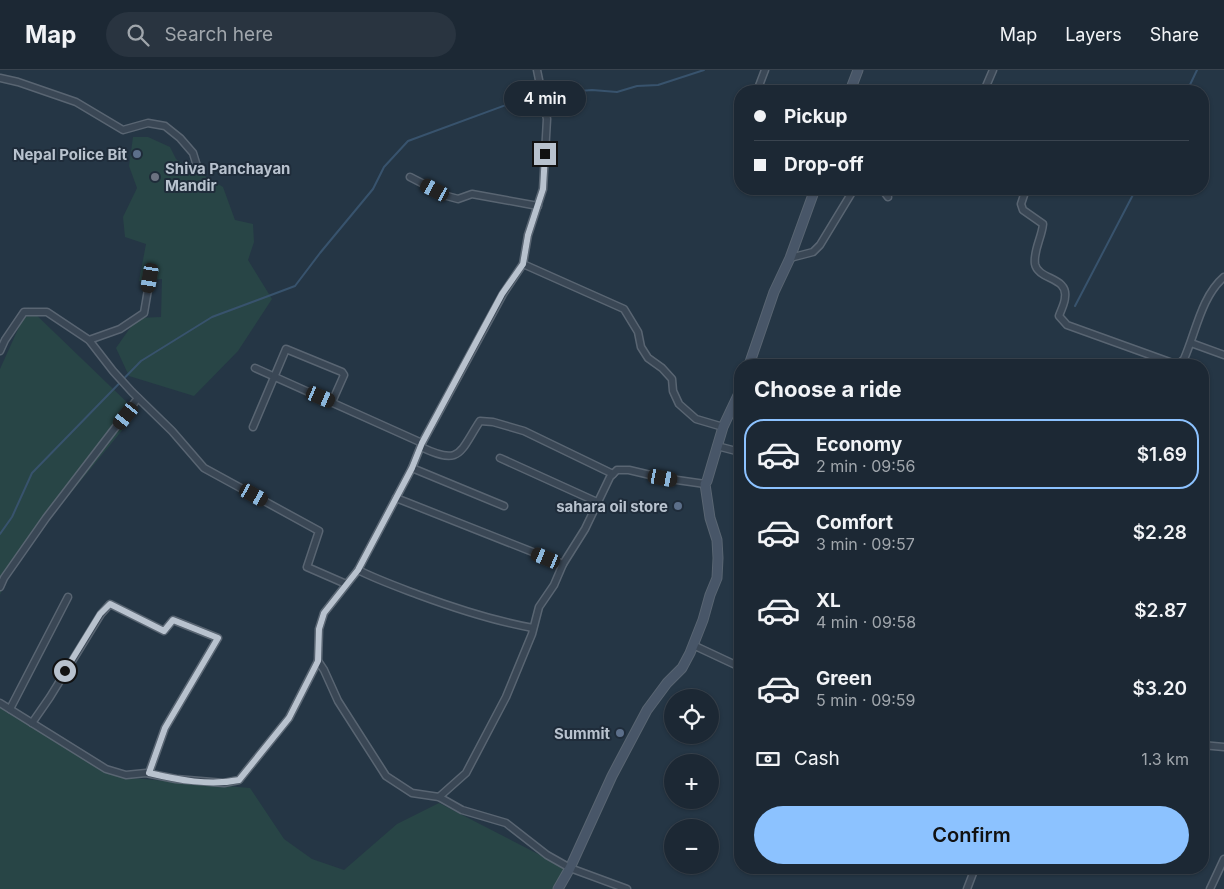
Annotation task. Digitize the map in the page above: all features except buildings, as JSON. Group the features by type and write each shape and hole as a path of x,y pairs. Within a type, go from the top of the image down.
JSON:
{"street":[{"path":"0,703 106,769 126,775 149,773 176,779 224,783 239,780 289,718 318,661 319,629 324,613 358,570 502,294 523,264 528,235 543,189 547,119 537,70"},
{"path":"759,85 765,70"},
{"path":"852,85 858,70"},
{"path":"986,85 992,70"},
{"path":"0,78 18,82 76,102 123,130 148,123 165,126 180,138 193,154 197,166"},
{"path":"410,177 447,196 458,199 472,194 538,206"},
{"path":"751,359 774,292 790,258 813,195"},
{"path":"790,258 812,252 820,245 850,195"},
{"path":"1024,195 1021,204 1023,210 1043,224 1035,256 1037,269 1064,288 1066,296 1059,316 1067,325 1161,359"},
{"path":"523,264 624,310 638,332 641,347 648,358 662,368 672,379 678,404 696,419 723,427"},
{"path":"1184,359 1192,343 1205,305 1215,285 1224,277"},
{"path":"89,340 120,328 144,313 150,278"},
{"path":"0,351 5,340 24,312 47,312 89,340 113,371 172,431 204,468 319,531 307,567 346,584"},
{"path":"1192,343 1224,355"},
{"path":"253,427 286,349 335,368 344,375 332,402"},
{"path":"254,368 332,402 422,445 434,453 449,457 459,453 480,422 494,422 524,431 612,474"},
{"path":"0,587 4,578 52,511 138,398"},
{"path":"704,484 707,482 723,427 734,404"},
{"path":"717,446 734,450"},
{"path":"500,458 597,502"},
{"path":"412,468 504,506"},
{"path":"439,798 466,773 506,696 533,628 539,607 554,586 563,564 585,529 612,474 617,470 629,470 663,478 704,484"},
{"path":"558,889 570,868 612,776 647,710 667,683 682,668 693,645 717,578 717,540 710,518 704,484"},
{"path":"396,498 563,564"},
{"path":"358,570 377,580 459,610 488,619 533,628"},
{"path":"10,710 68,597"},
{"path":"32,723 50,697 100,614 110,604 164,631 173,620 218,638 165,728 149,773"},
{"path":"693,645 734,664"},
{"path":"318,661 338,701 386,776 412,793 439,798 462,810 506,823 546,856 570,868 627,889"},
{"path":"1209,746 1224,747"},
{"path":"1210,889 1224,859"},
{"path":"967,889 972,874"}],"green space":[{"path":"133,137 148,137 170,147 176,159 191,170 223,187 235,220 253,224 254,242 248,260 272,299 238,351 194,396 129,376 116,348 137,318 161,317 162,279 139,281 146,244 125,237 123,217 137,188 129,166"},
{"path":"28,307 137,412 15,561 0,595 0,369"},
{"path":"0,706 119,777 250,788 284,839 312,859 344,870 397,824 439,803 569,870 559,889 0,889"}],"waterway":[{"path":"545,96 592,90 617,92 637,86 658,85 704,70"},
{"path":"1190,85 1197,70"},
{"path":"0,534 12,517 32,473 141,361 212,317 295,286 373,189 384,167 408,141 514,102 540,98"},
{"path":"1075,306 1133,195"}],"place":[{"name":"Nepal Police Bit","path":"137,154"},
{"name":"Shiva Panchayan Mandir","path":"155,177"},
{"name":"sahara oil store","path":"678,506"},
{"name":"Summit","path":"620,733"}],"route":[{"path":"65,671 100,614 110,604 164,631 173,620 218,638 165,728 149,773 176,779 224,783 239,780 289,718 318,661 319,629 324,613 358,570 412,468 422,443 502,294 523,264 528,235 543,189 545,154"}]}
